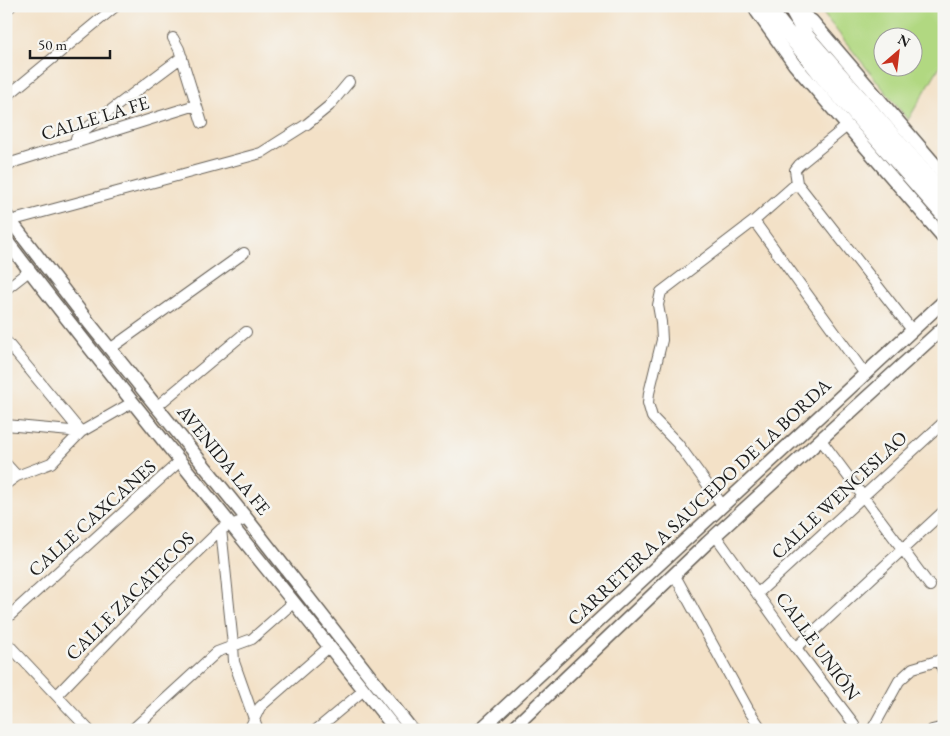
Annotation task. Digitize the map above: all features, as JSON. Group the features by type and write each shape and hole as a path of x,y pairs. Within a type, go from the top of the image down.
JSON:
{"main road":[{"path":"766,6 944,194"},
{"path":"790,6 832,77 944,215"}],"street":[{"path":"6,10 11,6"},
{"path":"6,97 116,6"},
{"path":"754,6 794,64 942,233"},
{"path":"790,6 812,21 944,175"},
{"path":"173,38 182,57 202,123"},
{"path":"77,142 76,138 79,134 182,57"},
{"path":"8,219 261,153 307,124 329,106 349,82"},
{"name":"CALLE LA FE","path":"6,168 22,160 196,105"},
{"path":"847,126 799,165 795,170 797,184 912,330"},
{"path":"723,506 678,444 652,417 648,403 649,392 662,340 658,305 661,292 754,221 797,184"},
{"name":"AVENIDA LA FE","path":"8,219 156,407 248,519 412,730"},
{"path":"754,221 865,374"},
{"name":"AVENIDA LA FE","path":"6,240 179,462 226,527 294,602 396,730"},
{"path":"110,349 244,253"},
{"path":"6,289 29,271"},
{"name":"CARRETERA A SAUCEDO DE LA BORDA","path":"480,730 944,301"},
{"name":"CARRETERA A SAUCEDO DE LA BORDA","path":"511,730 715,535 944,327"},
{"path":"156,407 246,332"},
{"path":"6,341 81,432"},
{"path":"6,484 17,476 52,463 81,432 133,402"},
{"name":"CALLE WENCESLAO","path":"758,594 944,422"},
{"path":"6,425 81,432"},
{"path":"821,440 930,586"},
{"name":"CALLE CAXCANES","path":"6,619 179,462"},
{"path":"6,464 17,476"},
{"path":"796,648 944,511"},
{"path":"248,519 226,527 234,662 258,730"},
{"name":"CALLE ZACATECOS","path":"57,695 159,589 226,527"},
{"name":"CALLE UNIÓN","path":"715,535 854,727"},
{"path":"674,574 748,709 762,730"},
{"path":"132,730 217,652 252,639 294,602"},
{"path":"6,642 88,730"},
{"path":"249,730 260,707 329,647"},
{"path":"854,727 872,730 899,681 913,668 942,659 944,673"},
{"path":"316,730 364,690"},
{"path":"932,730 944,727"}],"green space":[{"path":"817,6 944,6 944,59 908,120 874,78 922,78 922,28 872,28 872,75"}]}
